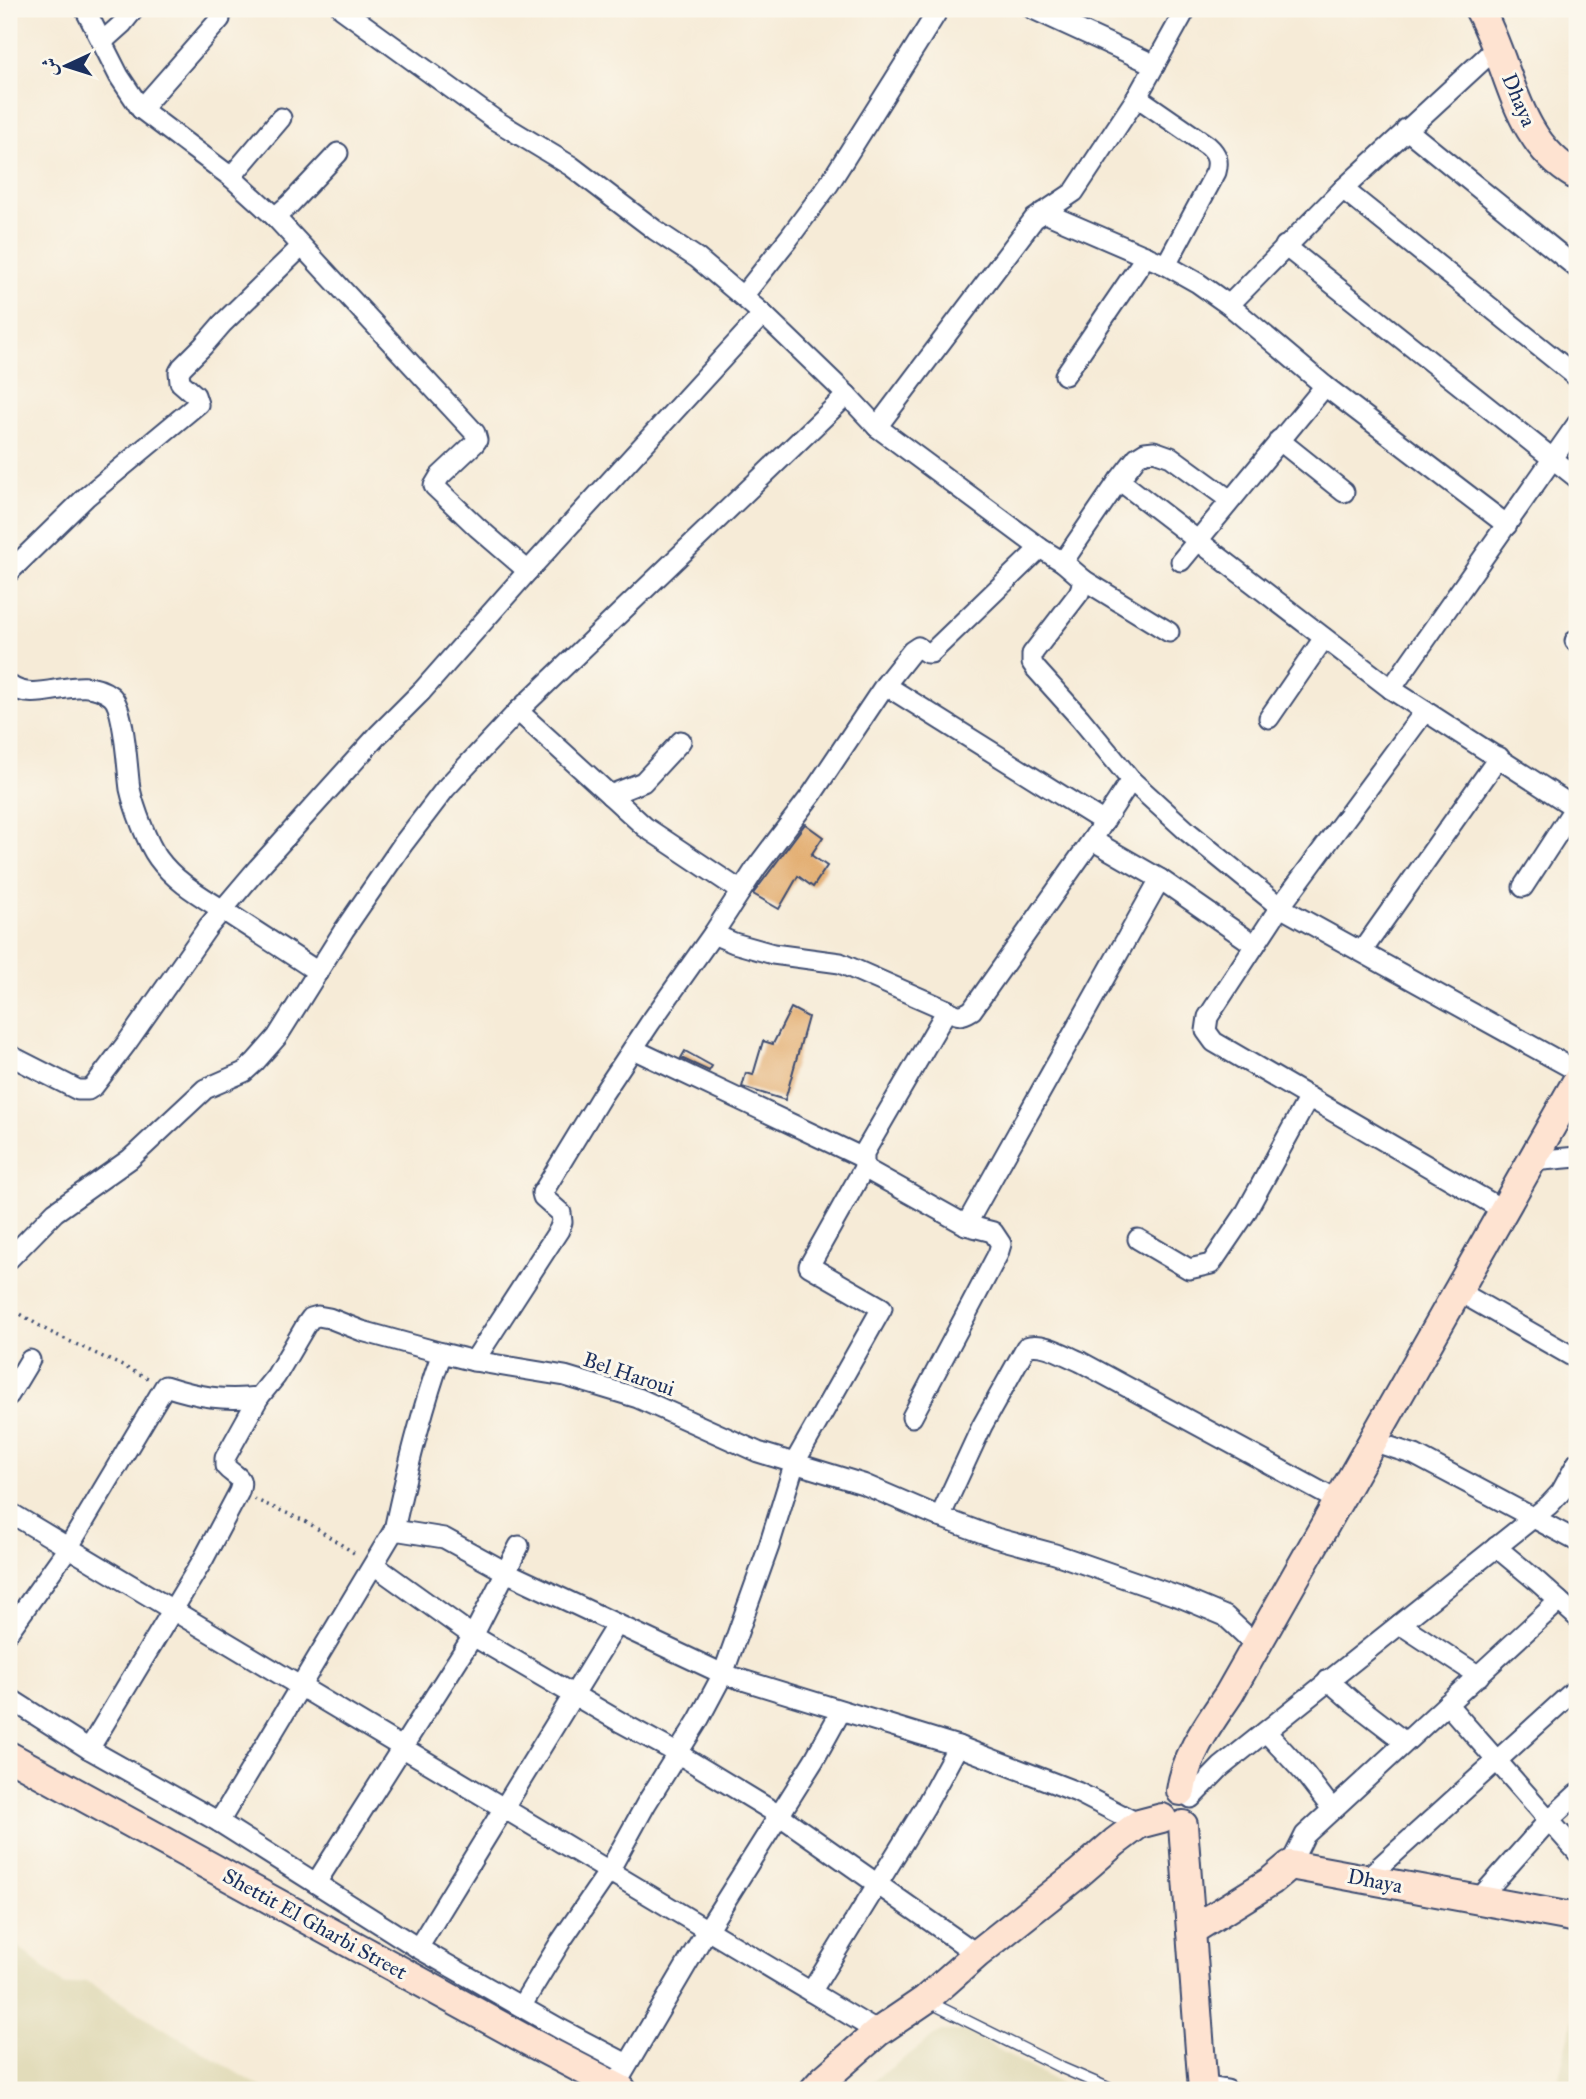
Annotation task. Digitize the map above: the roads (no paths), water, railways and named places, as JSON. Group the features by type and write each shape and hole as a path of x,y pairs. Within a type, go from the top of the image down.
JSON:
{"street":[{"path":"85,9 119,76 141,109 231,177 275,218 475,433 477,440 474,444 440,476 434,486 528,571"},
{"path":"102,42 134,9"},
{"path":"342,9 495,120 572,166 655,230 697,258 763,314 877,427 1084,580 1169,632"},
{"path":"743,296 828,184 939,9"},
{"path":"1033,9 1155,65"},
{"path":"877,427 1034,219 1074,192 1137,97 1186,9"},
{"name":"Dhaya","path":"1479,9 1497,47 1521,113 1538,142 1559,166 1577,176"},
{"path":"141,109 220,19"},
{"path":"1229,305 1343,189 1497,47"},
{"path":"1137,97 1208,146 1218,160 1216,172 1166,265"},
{"path":"231,177 281,118"},
{"path":"1406,129 1577,268"},
{"path":"275,218 338,153"},
{"path":"1343,189 1577,377"},
{"path":"1043,212 1166,265 1198,283 1229,305 1325,386 1507,525"},
{"path":"1285,246 1577,478"},
{"path":"9,572 86,497 198,404 195,395 180,382 179,372 182,367 222,324 302,247"},
{"path":"1065,375 1146,256"},
{"path":"9,1055 78,1090 88,1090 94,1086 127,1044 208,927 258,868 763,314"},
{"path":"1181,561 1325,386"},
{"path":"9,1259 55,1212 130,1158 205,1089 244,1072 256,1062 277,1037 402,844 445,789 518,711 847,395"},
{"path":"1391,690 1577,424"},
{"path":"1279,440 1343,492"},
{"path":"1063,562 1119,480 1137,457 1145,452 1154,451 1171,457 1230,500"},
{"path":"1119,480 1391,690 1576,808 1523,887"},
{"path":"474,1361 559,1230 561,1213 542,1193 567,1149 756,868 811,794 885,685 916,648 931,653 1041,548"},
{"path":"1084,580 1079,593 1032,654 1032,663 1131,780 1188,832 1292,915 1577,1071"},
{"path":"1269,718 1324,638"},
{"path":"9,685 16,690 34,693 64,687 91,687 112,696 119,709 131,791 141,823 157,857 198,896 318,972"},
{"path":"885,685 1104,822"},
{"path":"518,711 645,827 741,891"},
{"path":"1425,711 1280,907 1208,1017 1206,1031 1214,1042 1503,1210"},
{"path":"610,795 643,782 681,741"},
{"path":"1362,951 1499,757"},
{"path":"713,934 773,954 840,963 957,1016 963,1016 972,1010 1131,780"},
{"path":"1092,840 1160,879 1255,945"},
{"path":"966,1225 1160,879"},
{"path":"522,2005 561,1941 609,1871 723,1674 769,1546 795,1462 881,1308 809,1266 864,1163 864,1153 947,1010"},
{"path":"633,1049 864,1163 966,1225 993,1232 1001,1244 998,1254 912,1418"},
{"path":"1186,1794 1188,1761 1577,1081"},
{"path":"1138,1239 1189,1269 1211,1264 1245,1214 1309,1097"},
{"path":"1532,1161 1577,1157"},
{"path":"1458,1290 1577,1359"},
{"name":"Bel Haroui","path":"259,1397 276,1376 311,1318 318,1316 374,1335 474,1361 565,1376 638,1398 758,1452 863,1484 996,1538 1055,1554 1182,1598 1225,1616 1256,1645"},
{"path":"940,1517 982,1426 1026,1347 1034,1344 1080,1362 1338,1501"},
{"path":"219,1822 394,1530 428,1395 442,1353"},
{"path":"9,1395 30,1360"},
{"path":"9,1631 68,1548 164,1387 211,1399 259,1397"},
{"path":"89,1749 173,1611 239,1492 242,1484 240,1478 225,1466 225,1458 259,1397"},
{"path":"1372,1441 1415,1455 1577,1541"},
{"path":"1211,2089 1191,1931 1161,1822 1159,1807 1162,1797 1171,1791 1186,1794 1533,1519 1560,1492 1577,1463"},
{"path":"9,1512 878,2032"},
{"path":"394,1530 444,1538 506,1572 723,1674 958,1746 1161,1822"},
{"path":"316,1883 473,1636 519,1546"},
{"path":"1496,1548 1577,1618"},
{"path":"374,1565 473,1636 779,1815 977,1954"},
{"path":"1191,1931 1271,1881 1290,1865 1305,1835 1559,1601"},
{"path":"418,1948 617,1624"},
{"path":"1400,1624 1479,1676"},
{"path":"1328,1680 1405,1742"},
{"path":"1365,1880 1577,1688"},
{"path":"9,1698 89,1749 219,1822 418,1948 522,2005 562,2030 621,2080 707,1930 841,1712"},
{"path":"1447,1704 1577,1852"},
{"path":"1266,1732 1305,1774 1332,1809"},
{"path":"811,1992 879,1884 958,1746"},
{"name":"Shettit El Gharbi Street","path":"9,1756 521,2037 621,2080"},
{"path":"1478,1900 1549,1820 1577,1794"},
{"path":"814,2090 878,2032 925,2000 977,1954 1161,1822"},
{"name":"Dhaya","path":"1290,1865 1478,1900 1573,1912"}],"lane":[{"path":"925,2000 1062,2068 1113,2090"}]}
